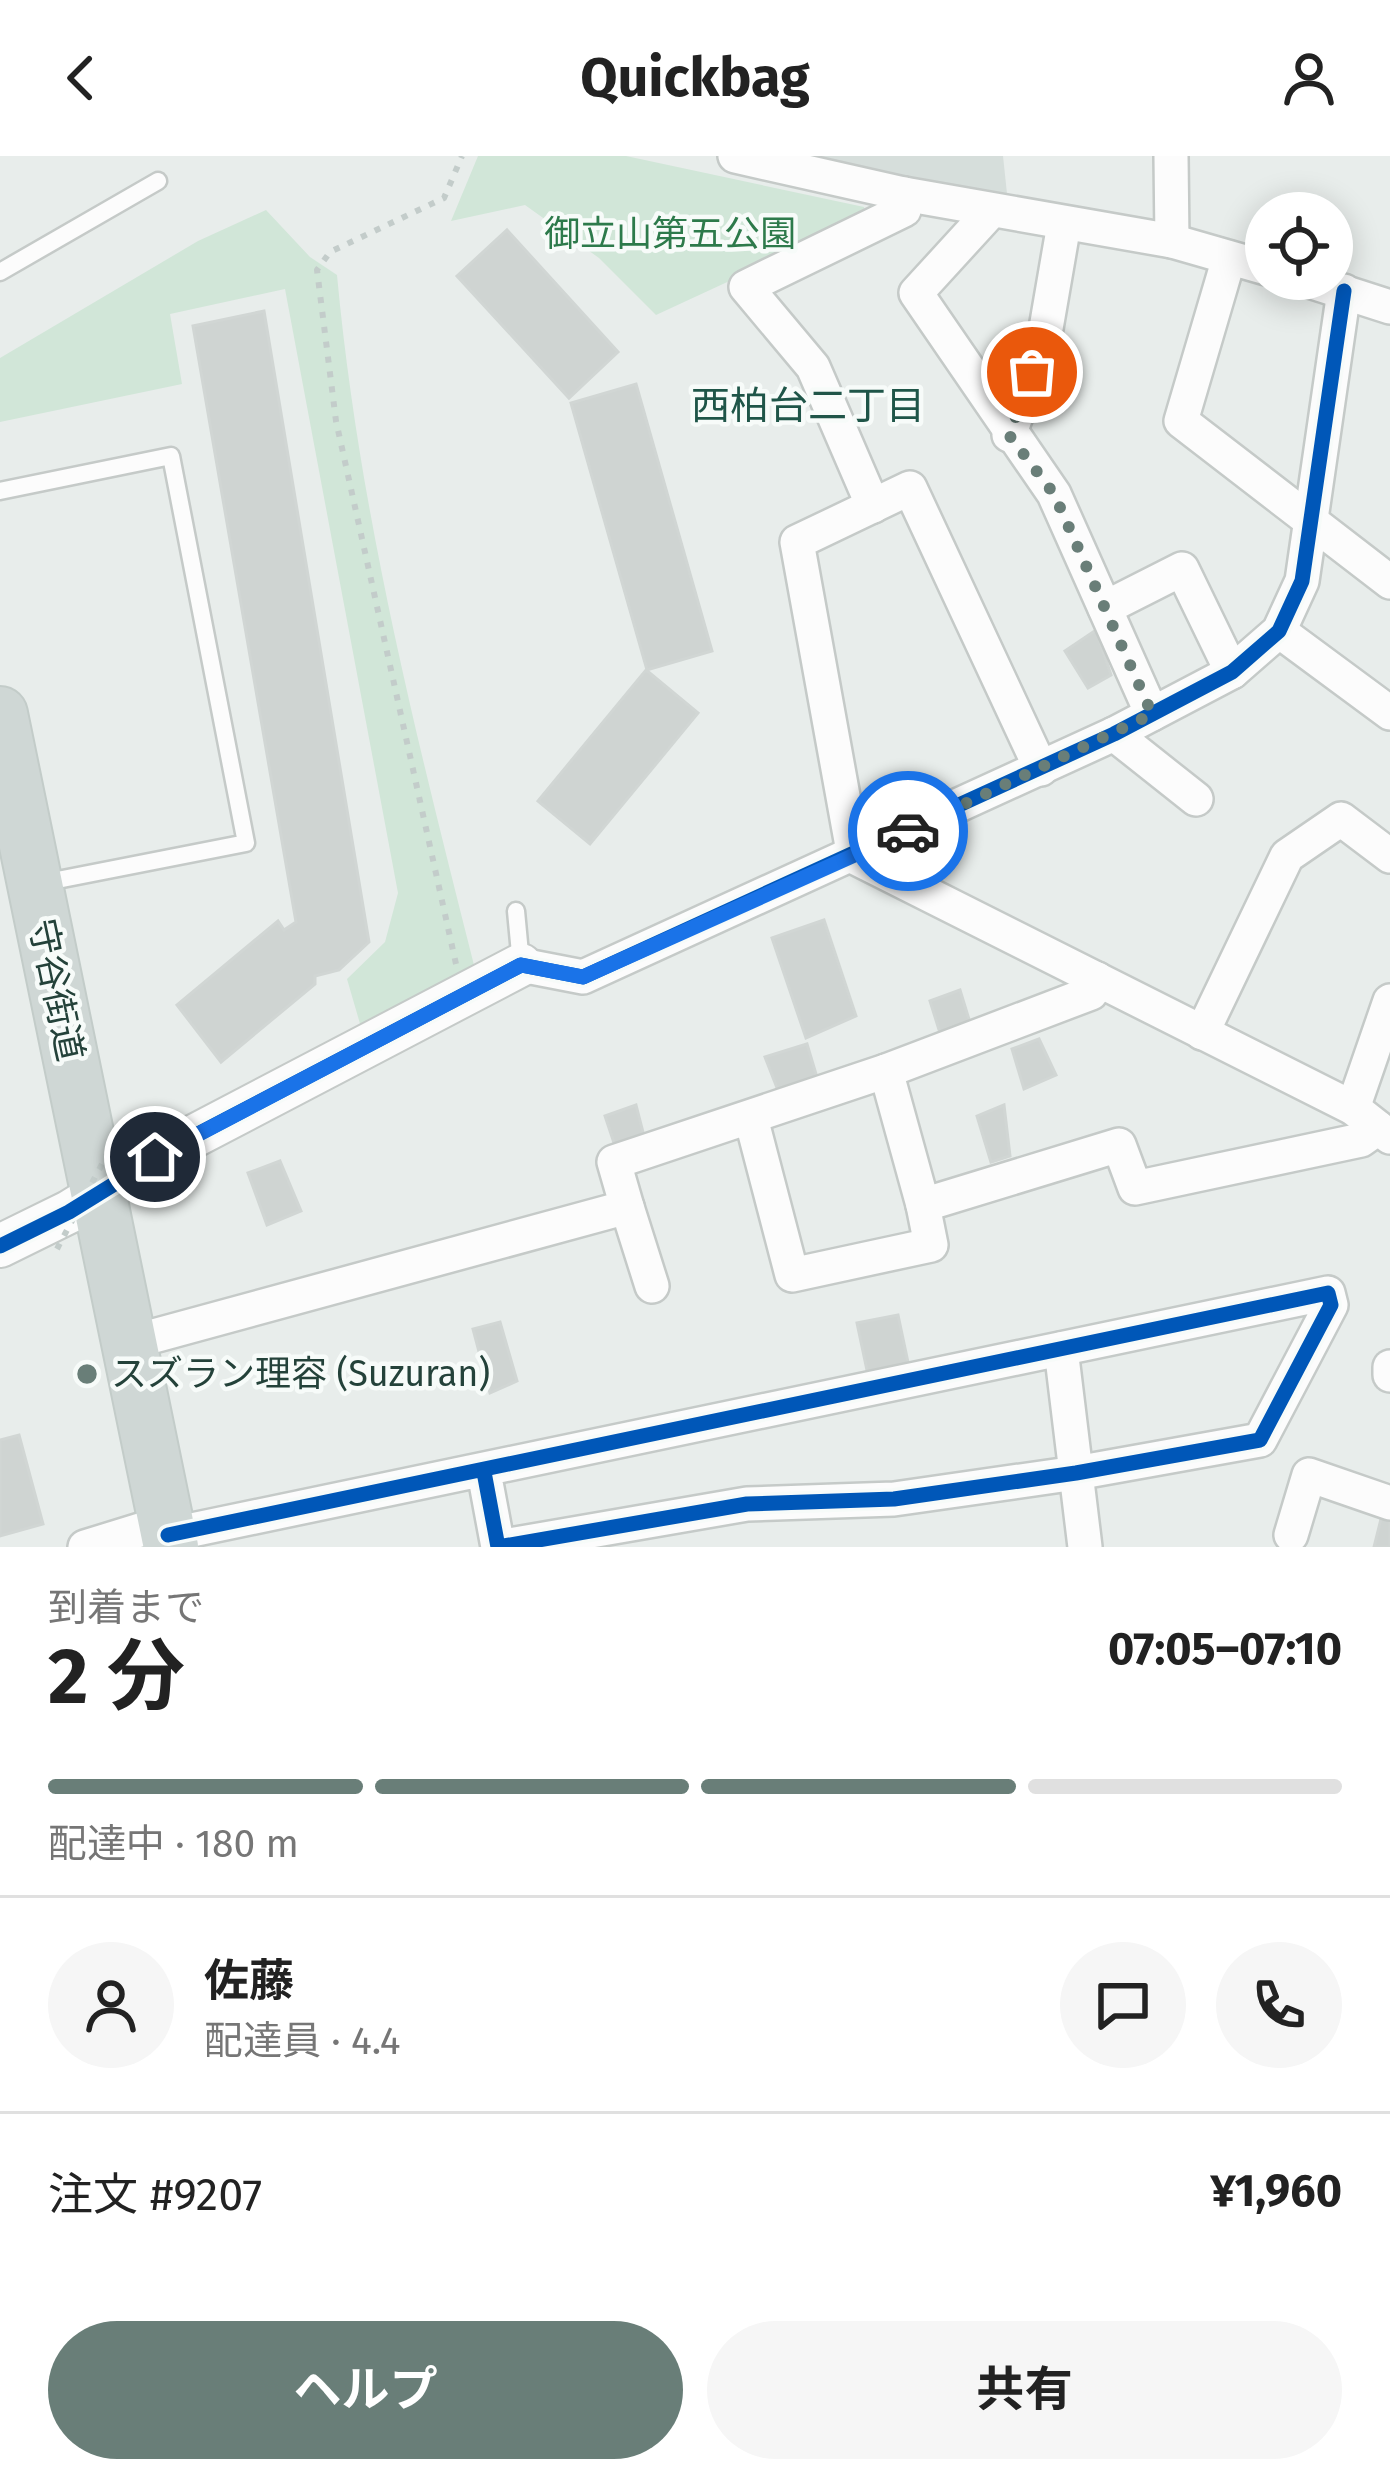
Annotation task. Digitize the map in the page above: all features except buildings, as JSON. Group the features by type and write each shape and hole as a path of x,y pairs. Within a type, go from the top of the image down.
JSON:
{"main road":[{"name":"守谷街道","path":"0,714 168,1535"}],"street":[{"path":"735,156 991,211 1172,241 1245,262"},
{"path":"1171,156 1172,241"},
{"path":"873,506 812,368 746,287 904,210 904,194"},
{"path":"991,211 916,292 1009,435 1054,494 1152,714"},
{"path":"1009,435 1044,340 1064,224"},
{"path":"1229,258 1181,421 1390,582"},
{"path":"1353,294 1390,307"},
{"path":"0,1246 521,965 583,977 1041,769 1232,672 1279,632 1303,581 1343,300"},
{"path":"854,856 797,542 910,488 1041,769"},
{"path":"1106,608 1182,569 1232,672"},
{"path":"1279,632 1390,713"},
{"path":"1114,734 1196,799"},
{"path":"1202,1033 1287,856 1341,819 1390,856"},
{"path":"854,856 1374,1124"},
{"path":"652,1286 614,1162 886,1071 1090,993 1097,979"},
{"path":"923,1205 1119,1144 1135,1188 1361,1140 1374,1124 1390,1001"},
{"path":"751,1118 792,1275 932,1245 886,1071"},
{"path":"128,1342 627,1207"},
{"path":"85,1547 484,1472 1328,1293 1331,1305 1260,1440 1076,1474 894,1499 746,1504 498,1546 484,1472"},
{"path":"1060,1349 1085,1547"},
{"path":"1291,1535 1309,1475 1390,1503"}],"lane":[{"path":"0,272 158,181"},
{"path":"0,491 171,456 246,843 35,884"},
{"path":"515,911 521,965"}],"path":[{"path":"462,156 443,198 329,252 317,270 336,421 443,895 443,920 464,992"},
{"path":"57,1249 118,1132"}],"shaded area":[{"path":"784,156 1003,156 1008,203"}],"green space":[{"name":"御立山第五公園","path":"478,156 626,156 864,207 866,218 656,315 599,258 525,205 451,221"},
{"path":"266,210 310,257 337,275 375,538 475,969 363,1034 347,979 385,942 398,893 285,289 170,314 182,384 0,422 0,358 198,241"}],"cycle path":[{"path":"0,1246 69,1212 179,1144 521,965 583,977 1114,734 1232,672 1279,631 1302,581 1343,300"},
{"path":"168,1535 1328,1293 1331,1305 1260,1440 894,1499 747,1504 498,1547 484,1472"}],"way so far":[{"path":"908,831 1152,714 1054,494 1009,435 1032,372"}],"place":[{"name":"スズラン理容 (Suzuran)","path":"87,1374"}],"district":[{"name":"西柏台二丁目","path":"808,406"}],"route":[{"path":"155,1157 521,965 583,977 908,831"}]}
